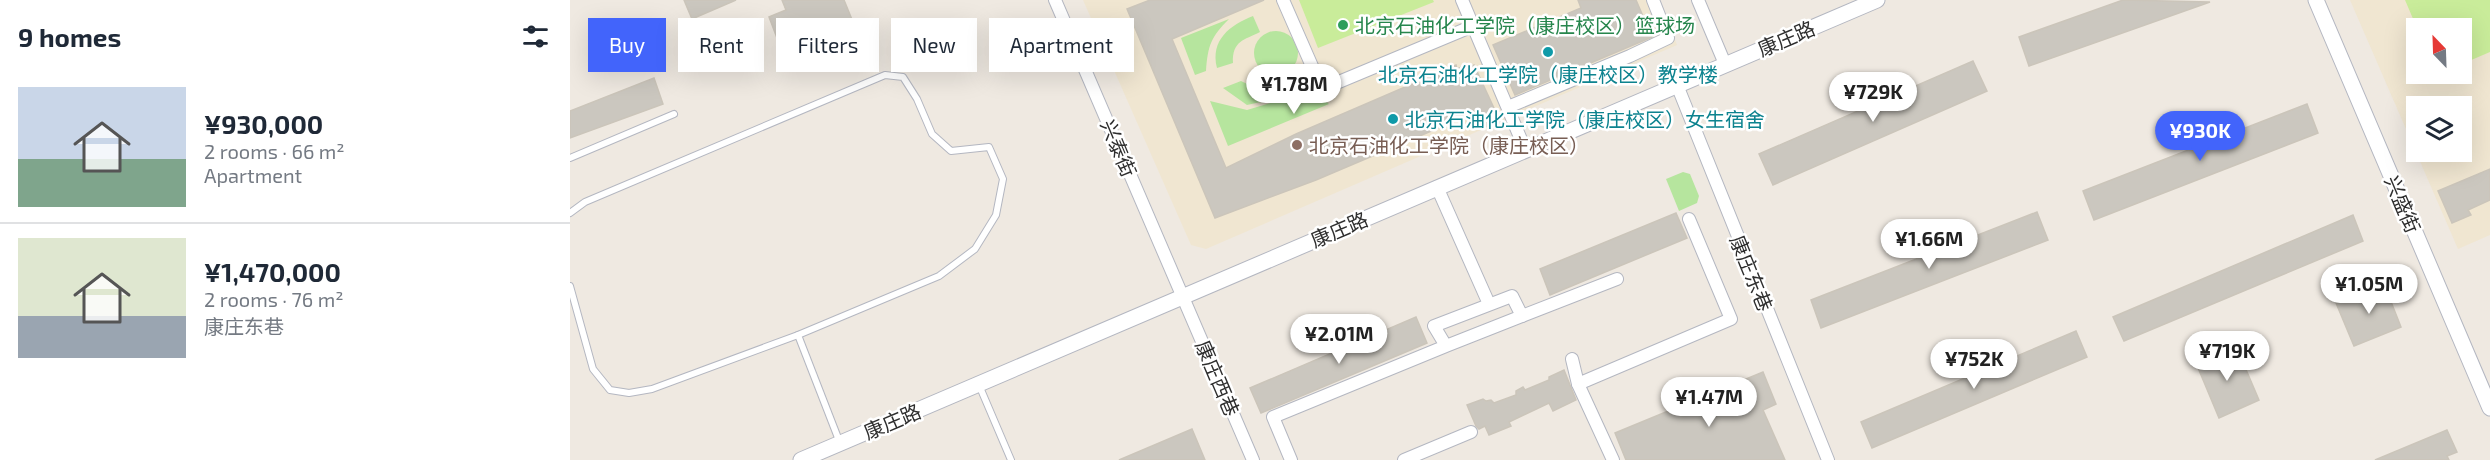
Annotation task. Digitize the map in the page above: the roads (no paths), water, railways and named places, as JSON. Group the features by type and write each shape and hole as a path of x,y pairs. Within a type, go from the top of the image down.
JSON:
{"street":[{"name":"兴泰街","path":"1056,0 1183,297"},
{"path":"1283,0 1322,89 1473,26"},
{"path":"1461,0 1526,149"},
{"path":"1508,107 1668,38 1653,0"},
{"path":"1698,0 1725,64"},
{"name":"康庄路","path":"801,460 1877,0"},
{"name":"兴盛街","path":"2316,0 2490,408"},
{"name":"康庄东巷","path":"1677,85 1828,460"},
{"path":"1437,187 1489,304"},
{"path":"1578,384 1731,319 1689,219"},
{"path":"1291,460 1274,417 1617,279"},
{"path":"1446,346 1434,326 1512,296 1522,316"},
{"name":"康庄西巷","path":"1183,297 1253,460"},
{"path":"1572,358 1578,384 1613,460"},
{"path":"1404,460 1471,432"}],"lane":[{"path":"570,213 585,202 885,75 903,77 917,99 932,134 951,151 989,147 1003,179 996,215 975,249 939,276 798,335 652,389 629,393 610,390 593,369 570,286"},
{"path":"570,159 674,114"},
{"path":"798,335 840,443"},
{"path":"979,384 1011,460"}],"place":[{"name":"北京石油化工学院（康庄校区）篮球场","path":"1343,25"},
{"name":"北京石油化工学院（康庄校区）教学楼","path":"1548,52"},
{"name":"北京石油化工学院（康庄校区）女生宿舍","path":"1393,119"},
{"name":"北京石油化工学院（康庄校区）","path":"1297,145"}]}
